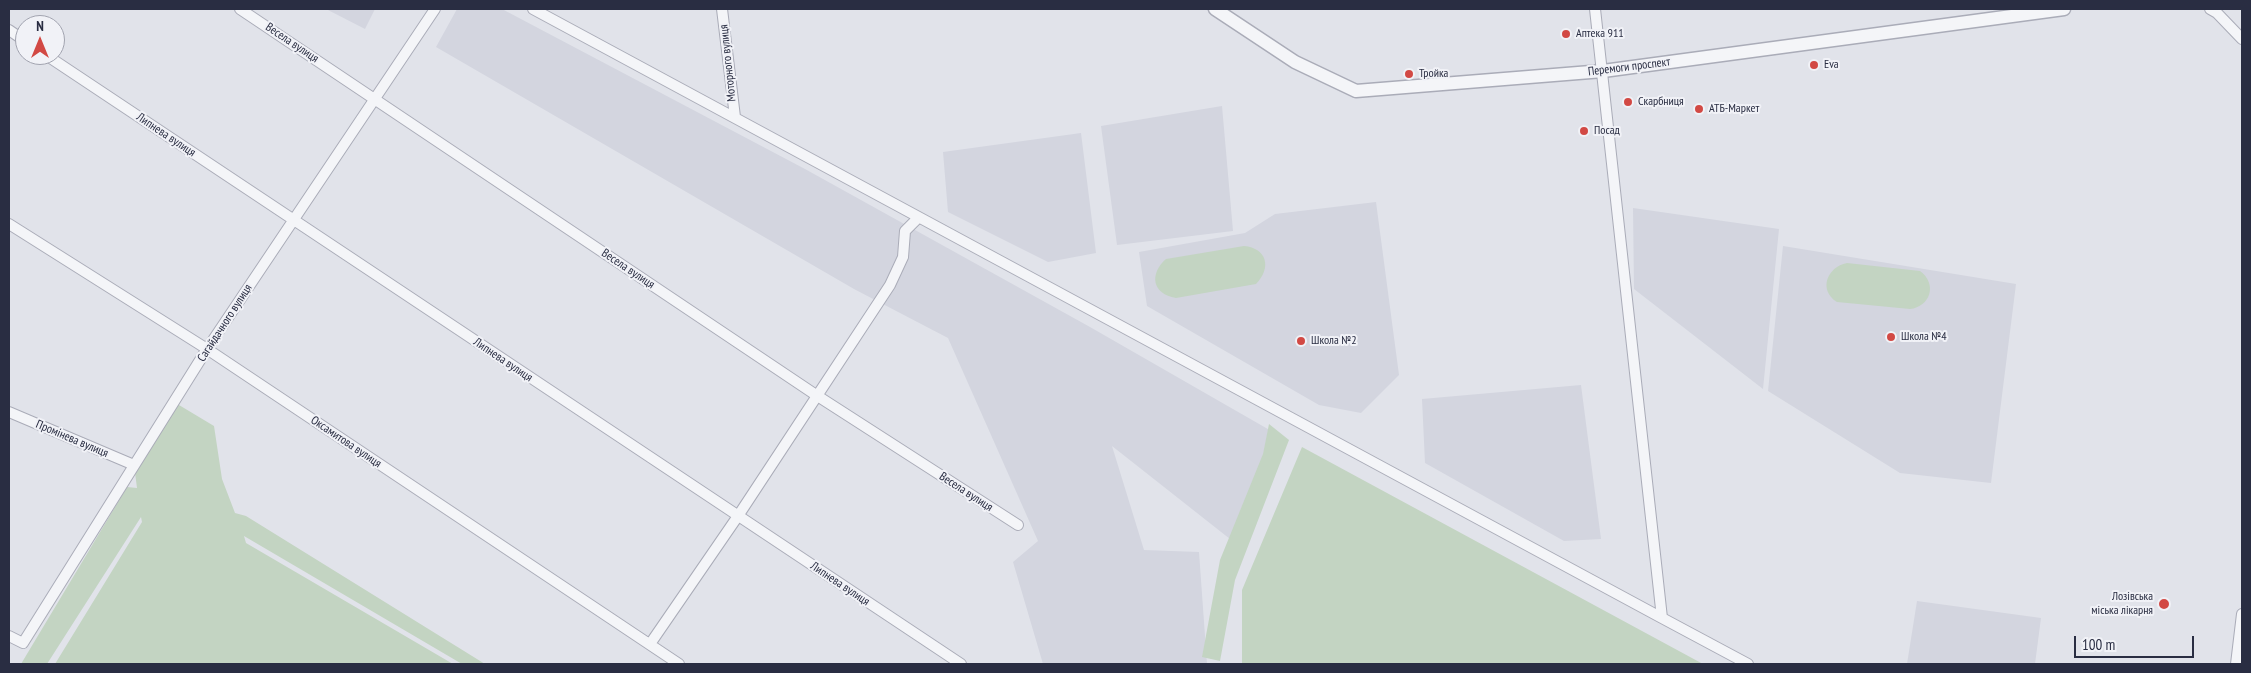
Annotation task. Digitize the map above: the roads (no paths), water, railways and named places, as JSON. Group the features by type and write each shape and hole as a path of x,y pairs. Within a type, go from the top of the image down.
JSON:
{"street":[{"name":"Весела вулиця","path":"240,9 816,395 1018,525"},
{"name":"Сагайдачного вулиця","path":"9,636 23,643 207,349 434,9"},
{"path":"533,9 1748,664"},
{"name":"Моторного вулиця","path":"722,9 735,117"},
{"name":"Перемоги проспект","path":"1215,9 1294,62 1356,91 1603,70 2064,9"},
{"path":"1596,9 1629,330 1662,618"},
{"path":"2210,9 2217,13 2242,39"},
{"name":"Липнева вулиця","path":"61,65 960,664"},
{"path":"650,644 738,516 890,285 903,257 905,231 918,218"},
{"name":"Оксамитова вулиця","path":"9,224 207,349 679,664"},
{"name":"Промінева вулиця","path":"9,412 134,465"},
{"path":"2236,664 2242,614"}],"place":[{"name":"Аптека 911","path":"1566,34"},
{"name":"Eva","path":"1814,65"},
{"name":"Тройка","path":"1409,74"},
{"name":"Скарбниця","path":"1628,102"},
{"name":"АТБ-Маркет","path":"1699,109"},
{"name":"Посад","path":"1584,131"},
{"name":"Школа №4","path":"1891,337"},
{"name":"Школа №2","path":"1301,341"},
{"name":"Лозівська міська лікарня","path":"2164,604"}]}
